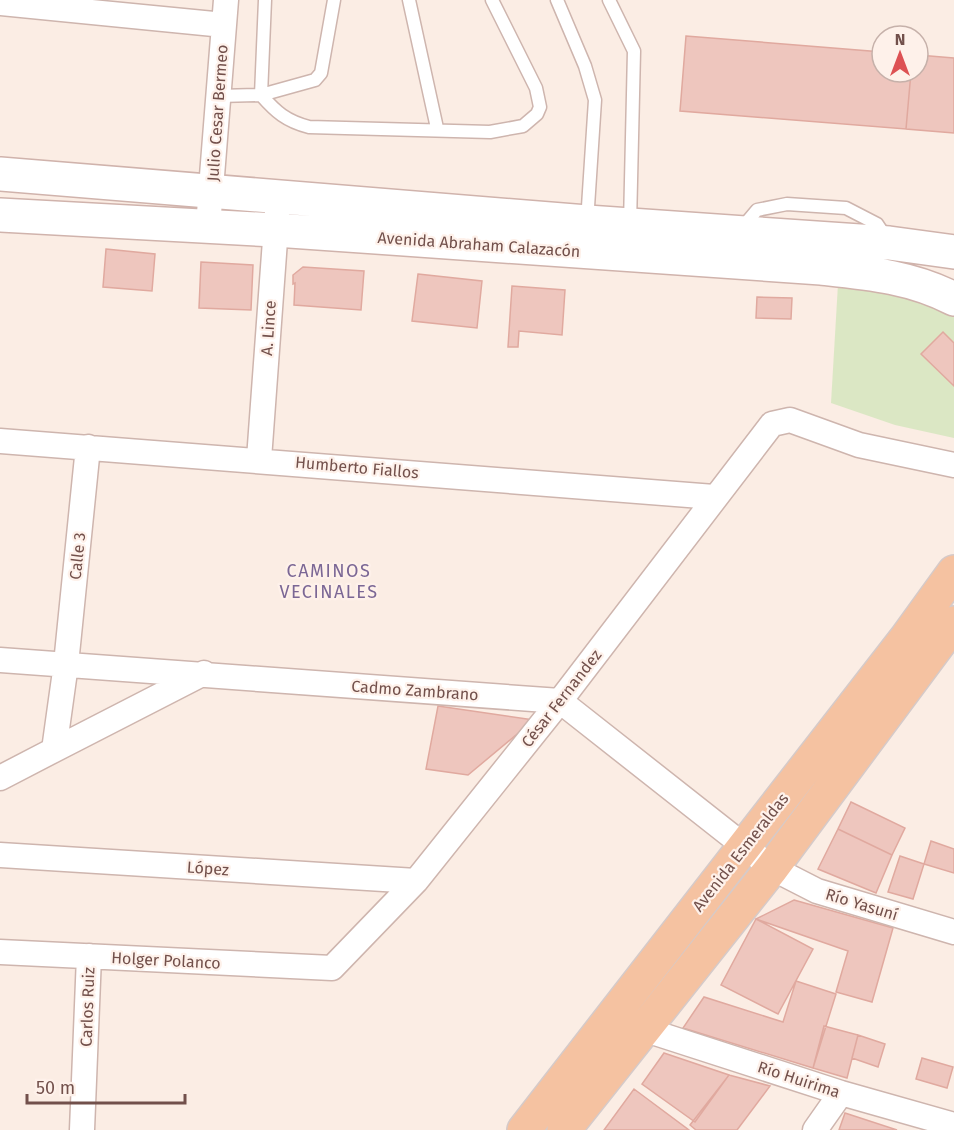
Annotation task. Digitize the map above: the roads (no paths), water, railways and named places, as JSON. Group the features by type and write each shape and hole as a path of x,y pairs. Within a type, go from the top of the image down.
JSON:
{"main road":[{"name":"Avenida Abraham Calazacón","path":"0,174 587,222 889,243 954,252"},
{"name":"Avenida Abraham Calazacón","path":"0,215 275,230 821,268 909,281 931,287 954,299"},
{"name":"Avenida Esmeraldas","path":"524,1130 954,572"},
{"name":"Avenida Esmeraldas","path":"564,1130 646,1030 772,868 954,624"}],"street":[{"name":"Julio Cesar Bermeo","path":"208,226 226,0"},
{"path":"0,3 66,4 224,25"},
{"name":"A. Lince","path":"259,459 278,196"},
{"name":"César Fernandez","path":"332,968 416,881 560,701 772,424 790,420 859,445 954,465"},
{"name":"Humberto Fiallos","path":"0,441 259,459 714,497"},
{"name":"Calle 3","path":"54,750 66,664 88,447"},
{"name":"Cadmo Zambrano","path":"0,660 204,673 560,701"},
{"path":"0,778 204,673"},
{"path":"560,701 772,868"},
{"name":"López","path":"0,855 416,881"},
{"name":"Río Yasuní","path":"772,868 818,891 954,932"},
{"name":"Holger Polanco","path":"0,952 332,968"},
{"name":"Carlos Ruiz","path":"82,1130 89,956"},
{"name":"Río Huirima","path":"646,1030 841,1093 954,1125"},
{"path":"815,1130 841,1093"}],"lane":[{"path":"265,0 261,95 278,114 292,123 309,127 437,128 490,132 523,126 537,114 540,107 536,88 492,0"},
{"path":"219,96 261,95 315,80 321,73 334,0"},
{"path":"409,0 437,128"},
{"path":"557,0 585,66 595,100 587,222"},
{"path":"609,0 634,51 630,225"}],"district":[{"name":"CAMINOS VECINALES","path":"329,581"}]}
